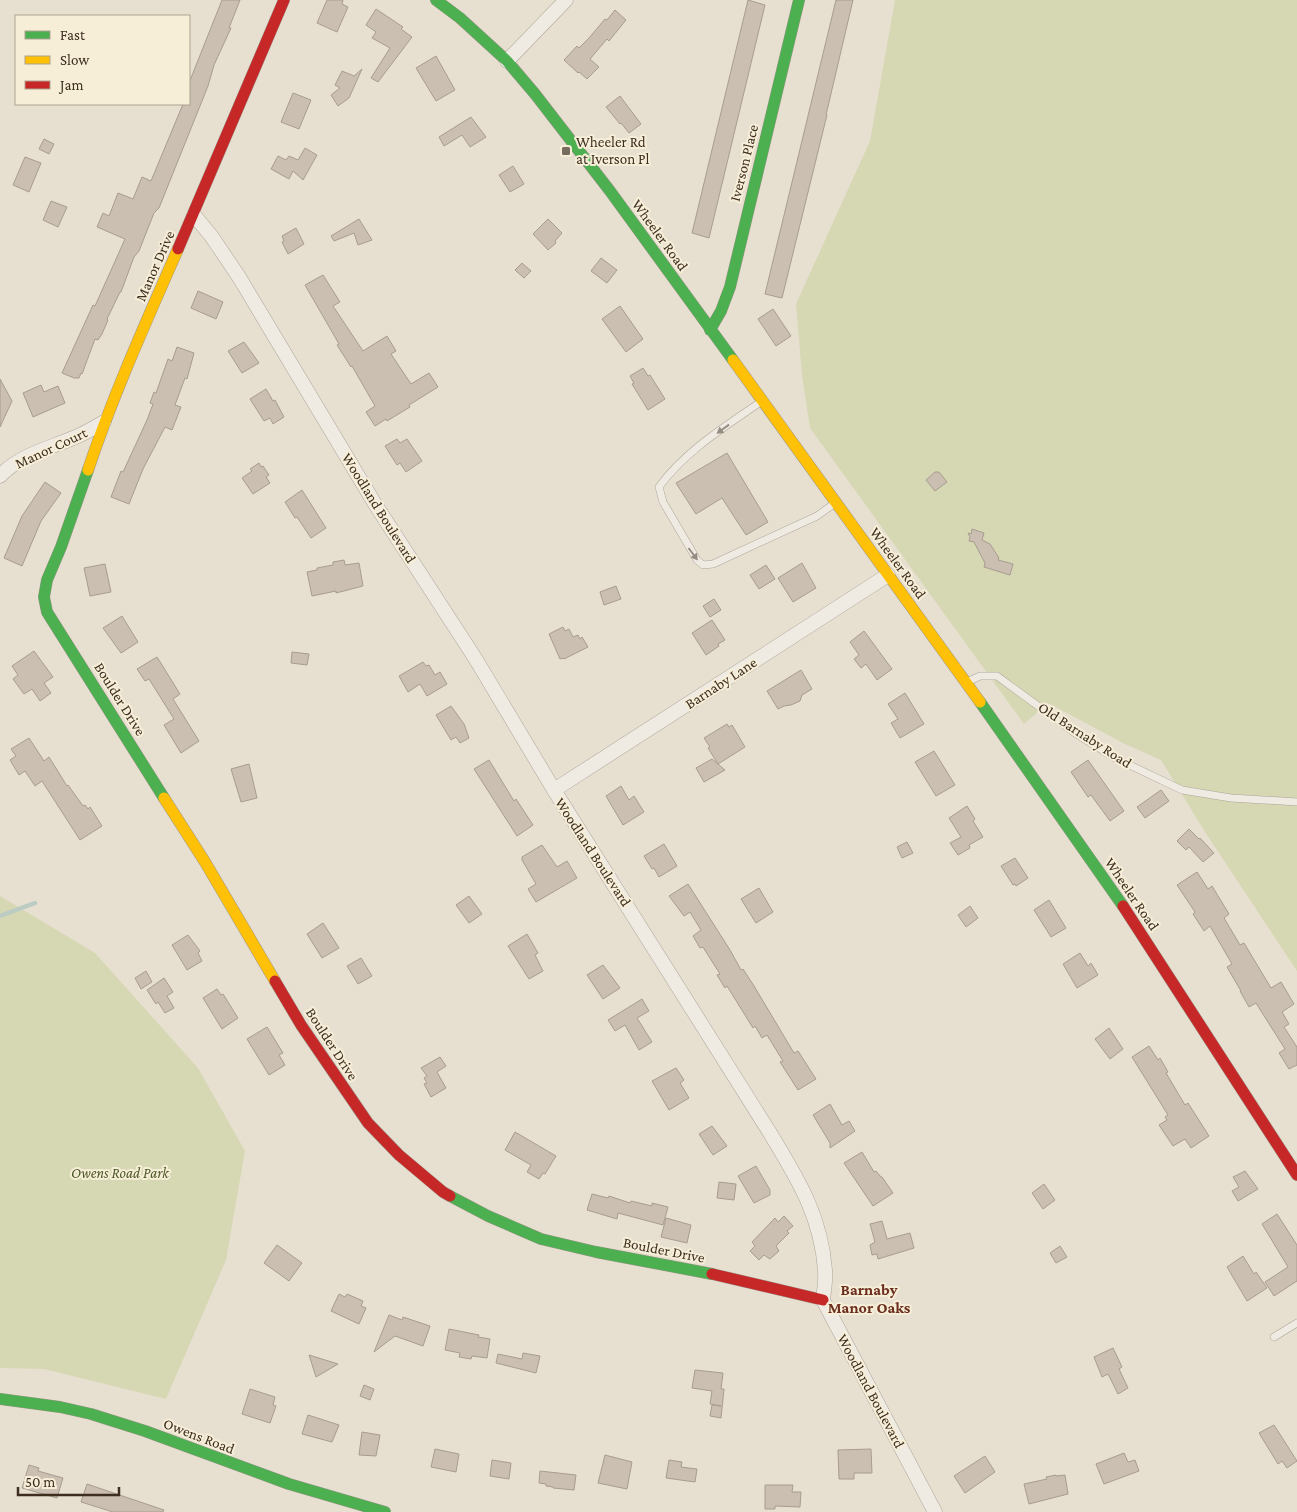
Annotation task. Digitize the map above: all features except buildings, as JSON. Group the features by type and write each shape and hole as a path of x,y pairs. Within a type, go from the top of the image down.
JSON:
{"street":[{"name":"Manor Drive","path":"61,547 104,422 147,319 194,215 284,0"},
{"name":"Wheeler Road","path":"436,0 460,18 508,61 610,191 966,682 1083,847 1136,925 1297,1175"},
{"path":"508,61 566,0"},
{"name":"Iverson Place","path":"710,330 721,311 730,287 799,0"},
{"name":"Woodland Boulevard","path":"194,215 239,277 375,504 475,658 554,790 800,1183 818,1226 825,1272 824,1300 935,1512"},
{"name":"Manor Court","path":"0,476 13,464 32,454 75,438 104,422"},
{"name":"Boulder Drive","path":"61,547 45,589 44,604 48,612 205,862 301,1025 368,1123 399,1155 443,1192 488,1216 541,1239 596,1252 688,1268 824,1300"},
{"name":"Barnaby Lane","path":"554,790 888,575"},
{"name":"Owens Road","path":"0,1399 34,1403 91,1414 144,1431 354,1508 385,1512"}],"lane":[{"path":"762,400 690,453 659,487 662,502 697,560 704,565 713,564 817,516 836,502"},
{"name":"Old Barnaby Road","path":"966,682 980,676 997,676 1075,733 1115,758 1182,790 1231,798 1297,802"},
{"path":"1274,1337 1297,1323"}],"green space":[{"path":"895,0 1297,0 1297,971 1205,832 1161,760 1125,744 1048,703 1024,724 810,428 802,375 796,304 870,141"},
{"name":"Owens Road Park","path":"0,896 95,953 198,1068 245,1151 226,1260 166,1399 44,1369 0,1368"}],"waterway":[{"path":"0,916 35,903"}],"traffic: fast":[{"path":"436,0 460,18 507,61 535,94 610,191 733,360"},
{"path":"710,330 721,311 730,287 799,0"},
{"path":"88,470 61,547 47,580 44,597 47,612 164,798"},
{"path":"980,702 1123,906"},
{"path":"450,1196 488,1216 541,1239 596,1252 712,1274"},
{"path":"0,1399 60,1407 91,1414 145,1431 289,1484 385,1512"}],"traffic: slow":[{"path":"88,470 119,386 178,249"},
{"path":"733,360 980,702"},
{"path":"164,798 205,862 275,981"}],"traffic: jam":[{"path":"178,249 284,0"},
{"path":"1123,906 1297,1175"},
{"path":"275,981 301,1025 368,1123 399,1155 450,1196"},
{"path":"712,1274 823,1300"}],"place":[{"name":"Wheeler Rd at Iverson Pl","path":"566,151"}],"district":[{"name":"Barnaby Manor Oaks","path":"869,1298"}]}
